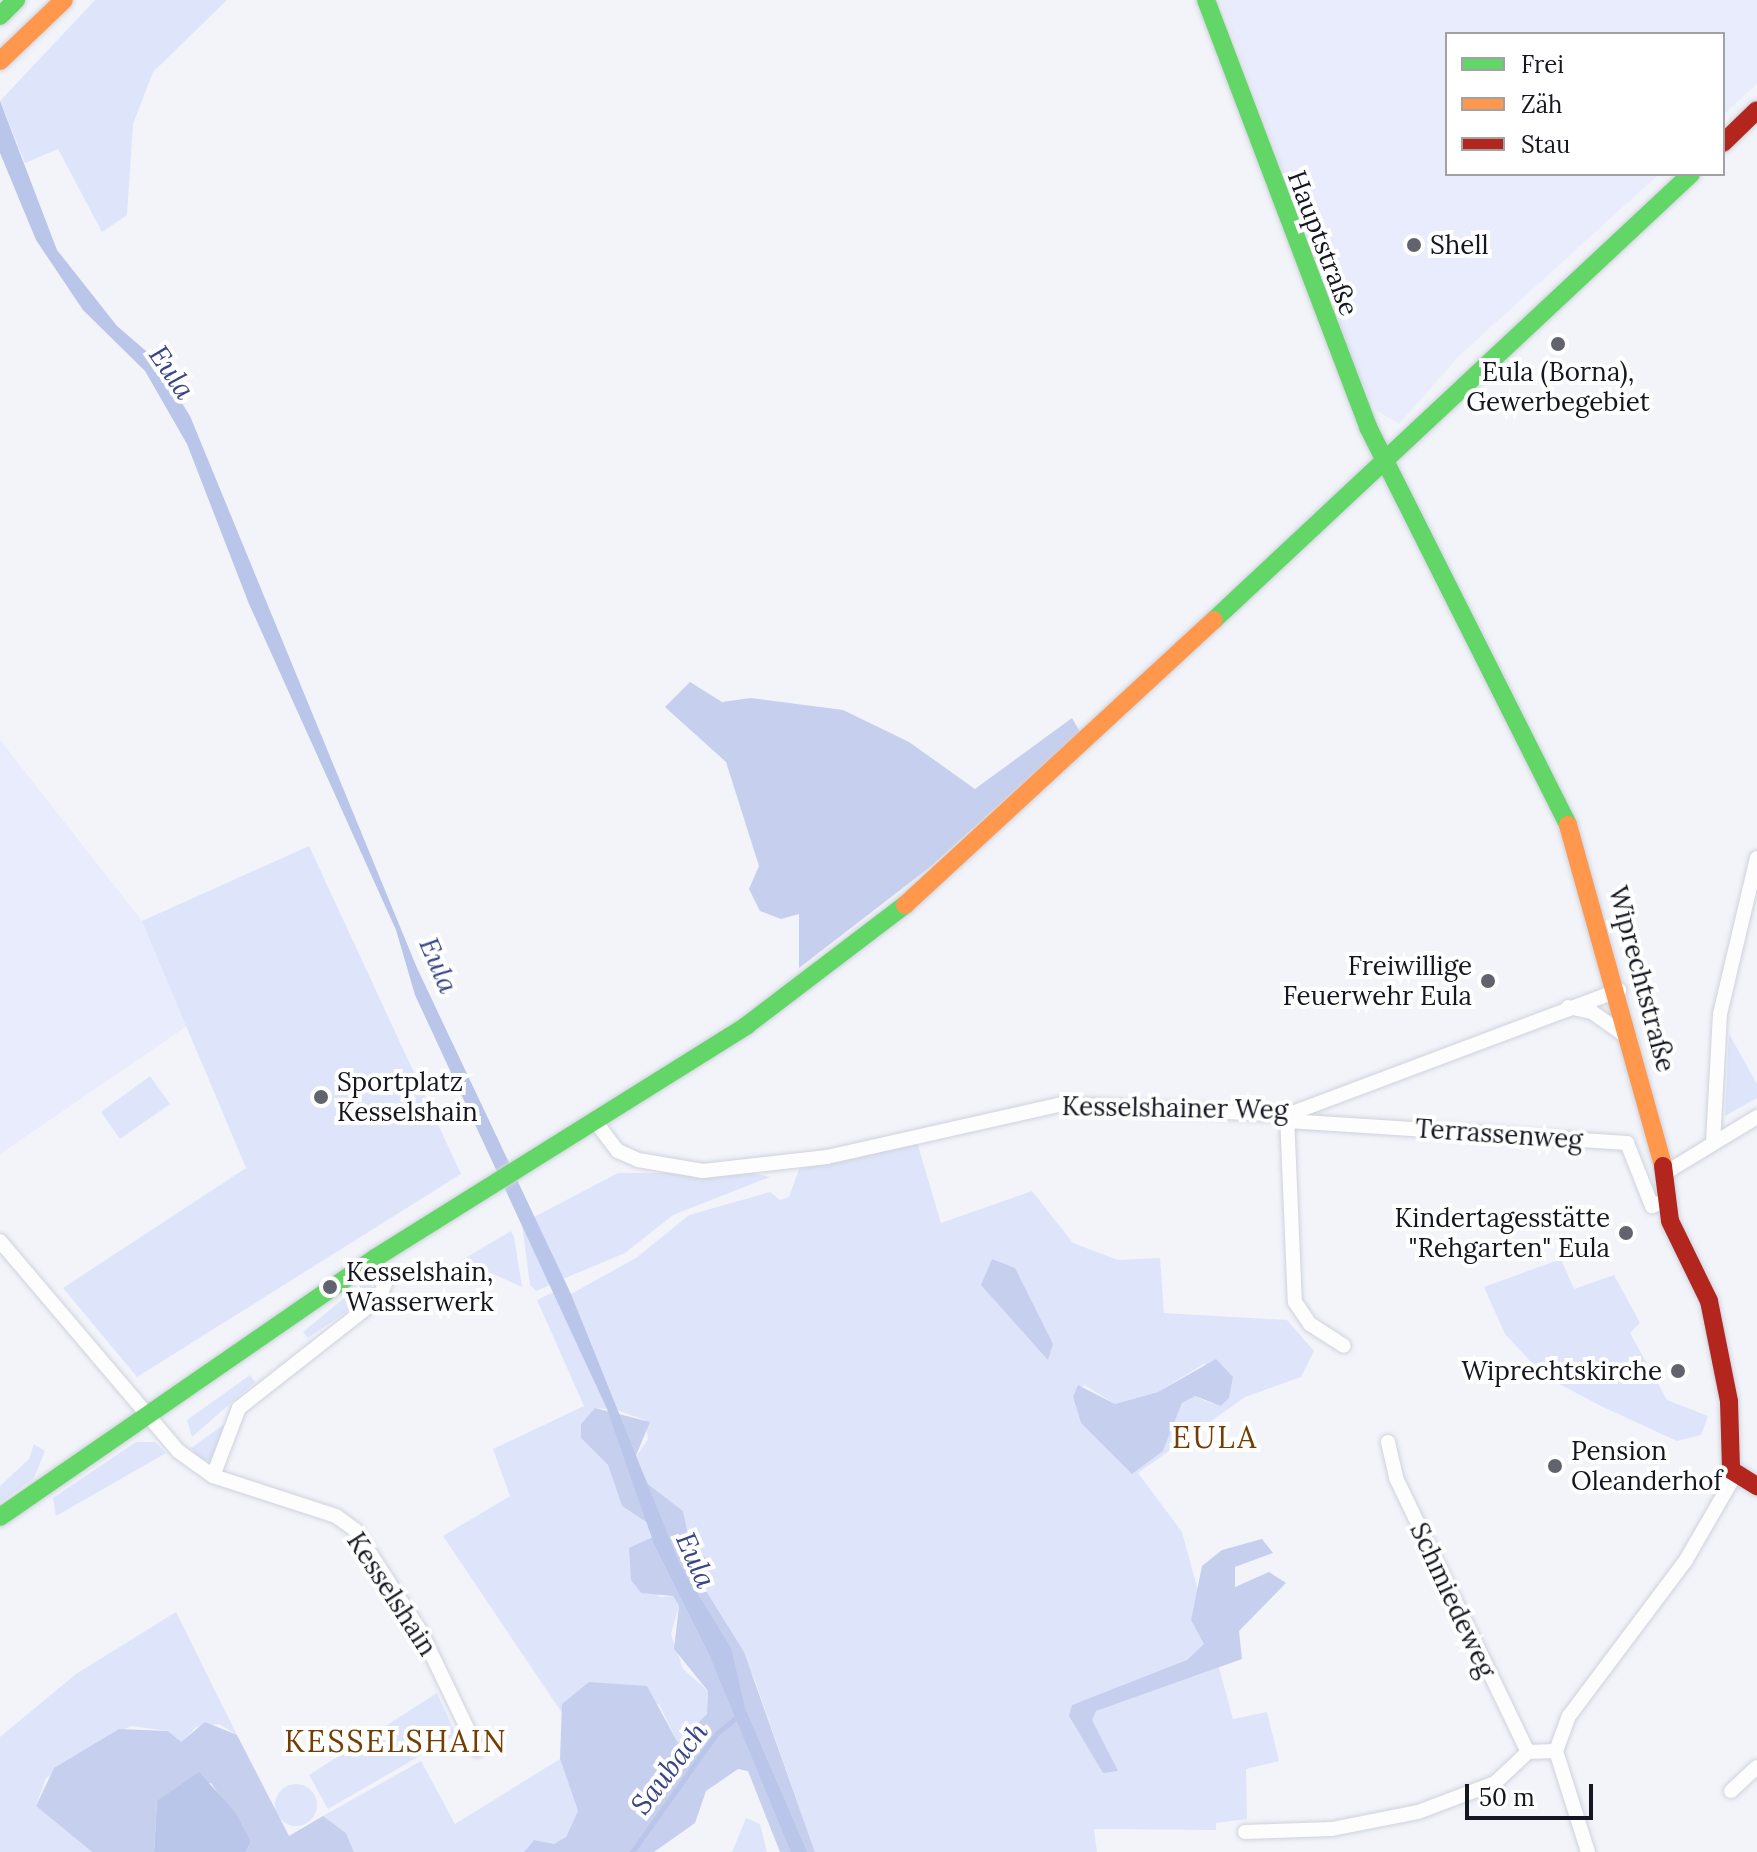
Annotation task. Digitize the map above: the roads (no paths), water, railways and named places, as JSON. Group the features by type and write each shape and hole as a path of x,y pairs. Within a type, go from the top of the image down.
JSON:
{"main road":[{"path":"0,16 16,0"},
{"path":"0,61 64,0"},
{"name":"Hauptstraße","path":"1206,0 1307,276 1387,464 1406,498"},
{"path":"1725,141 1757,110"},
{"path":"0,1517 375,1258 746,1026 926,889 1387,464 1689,176"},
{"name":"Wiprechtstraße","path":"1406,498 1581,850 1665,1173 1667,1200 1709,1301 1735,1475"},
{"path":"1735,1475 1757,1486"}],"street":[{"path":"1713,1143 1720,1014 1752,902 1757,858"},
{"name":"Kesselshainer Weg","path":"595,1121 628,1156 703,1171 827,1157 1063,1104 1288,1118 1568,1007 1619,990"},
{"path":"1568,1007 1592,1012 1632,1041"},
{"path":"1665,1173 1757,1117"},
{"path":"1288,1118 1295,1302 1310,1324 1344,1346"},
{"name":"Terrassenweg","path":"1288,1118 1627,1143 1652,1206 1667,1200"},
{"name":"Kesselshain","path":"0,1241 151,1412 178,1451 213,1476 336,1516 355,1530 421,1632 477,1749"},
{"path":"213,1476 233,1440 239,1408 378,1299 386,1282 375,1258"},
{"name":"Schmiedeweg","path":"1388,1442 1396,1478 1528,1752"},
{"path":"1588,1852 1556,1751 1569,1716 1686,1560 1735,1475"},
{"path":"1245,1832 1332,1829 1418,1812 1495,1783 1528,1752 1556,1751"},
{"path":"1731,1791 1757,1767"}],"waterway":[{"name":"Saubach","path":"632,1852 717,1733 739,1715"}],"place":[{"name":"Shell","path":"1414,245"},
{"name":"Eula (Borna), Gewerbegebiet","path":"1558,344"},
{"name":"Freiwillige Feuerwehr Eula","path":"1488,981"},
{"name":"Sportplatz Kesselshain","path":"321,1097"},
{"name":"Kindertagesstätte \"Rehgarten\" Eula","path":"1626,1233"},
{"name":"Kesselshain, Wasserwerk","path":"330,1287"},
{"name":"Wiprechtskirche","path":"1678,1371"},
{"name":"Pension Oleanderhof","path":"1555,1466"}],"district":[{"name":"EULA","path":"1215,1437"},
{"name":"KESSELSHAIN","path":"396,1741"}],"water label":[{"name":"Eula","path":"172,372"},
{"name":"Eula","path":"439,965"},
{"name":"Eula","path":"696,1560"}]}
